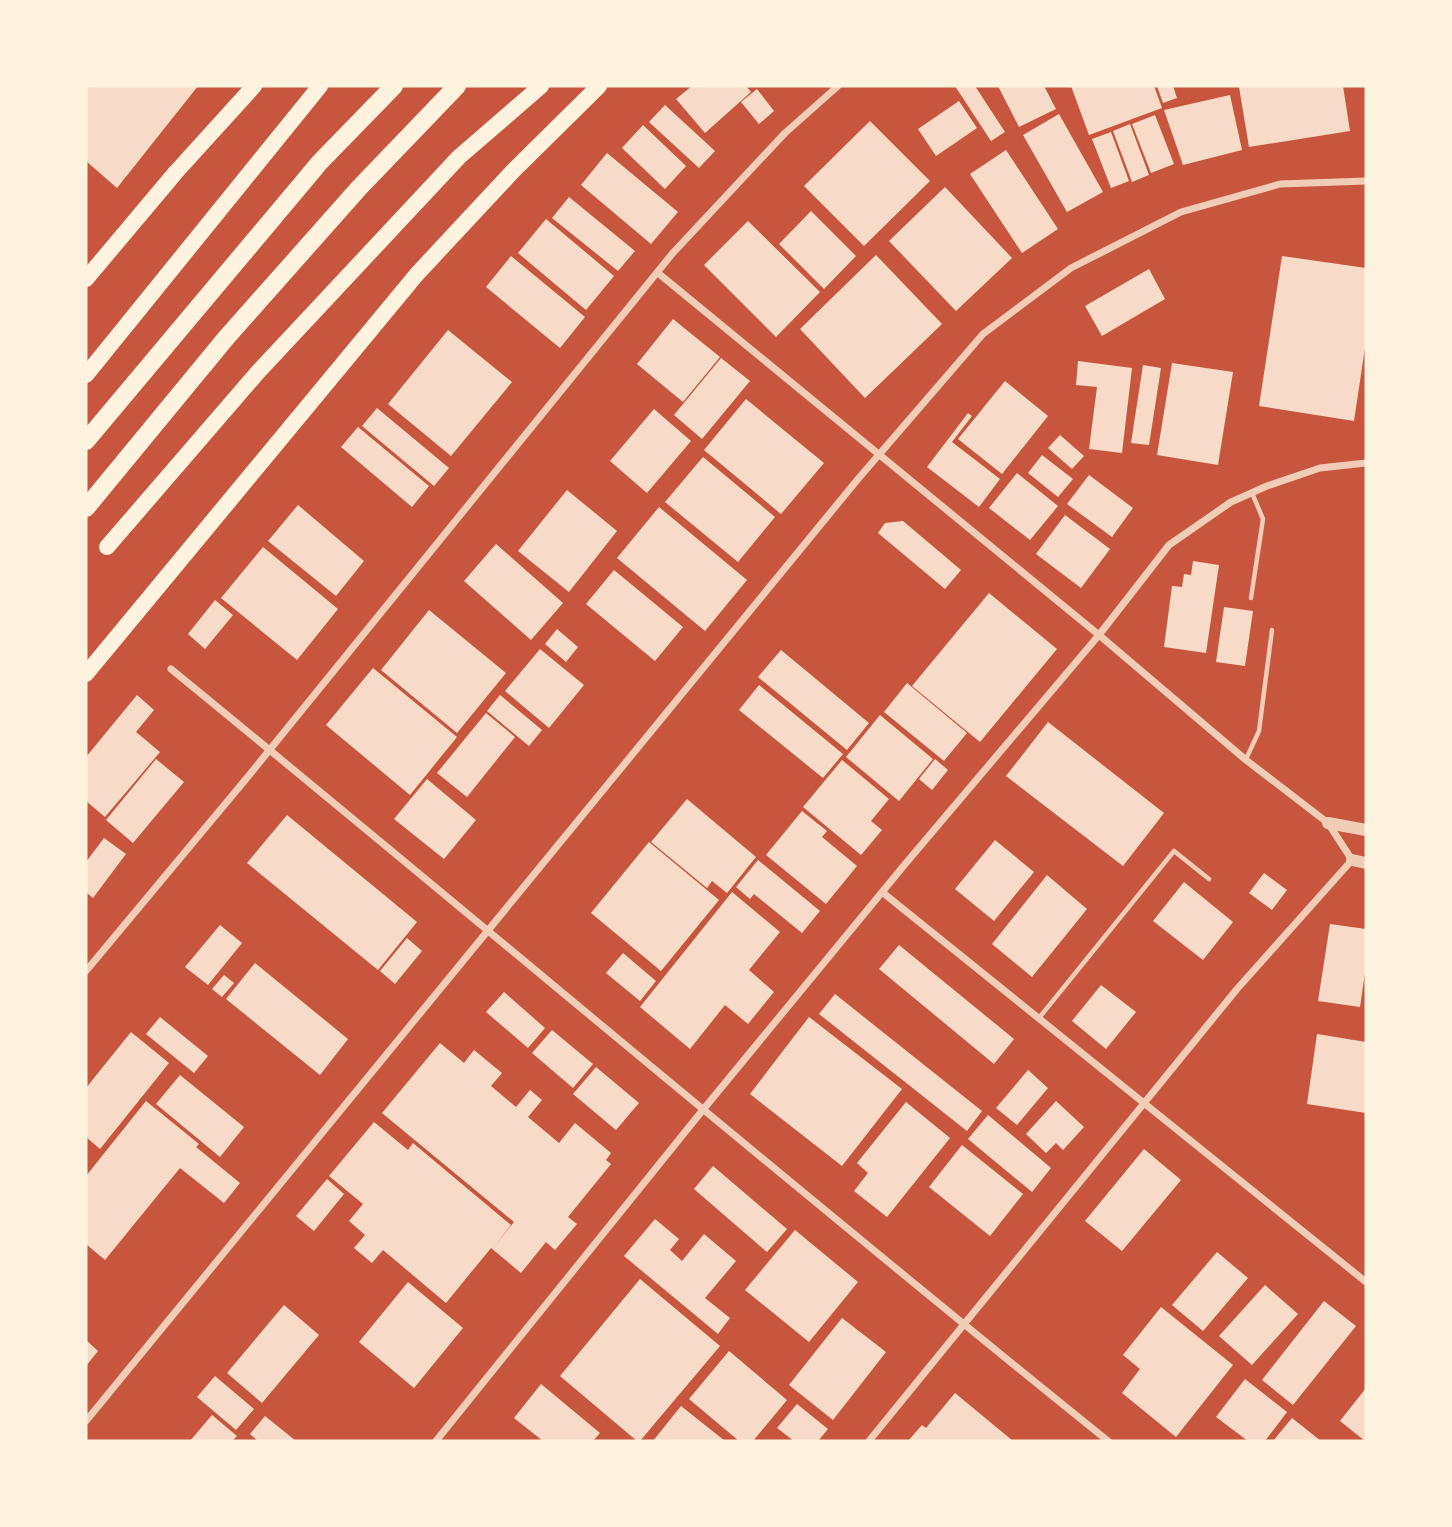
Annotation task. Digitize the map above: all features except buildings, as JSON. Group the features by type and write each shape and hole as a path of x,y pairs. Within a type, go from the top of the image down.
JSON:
{"highway":[{"path":"86,279 176,172 254,86"},
{"path":"86,375 320,86"},
{"path":"86,441 320,162 394,86"},
{"path":"86,508 226,338 359,188 457,86"},
{"path":"107,547 258,372 449,168 541,86"},
{"path":"86,674 417,274 514,170 599,86"}],"street":[{"path":"86,971 672,254 785,133 838,86"},
{"path":"86,1421 879,454 982,334 1071,268 1181,212 1280,184 1366,181"},
{"path":"658,273 1099,635 1246,760 1328,823 1352,860 1366,863"},
{"path":"436,1441 702,1111 1099,635 1169,545 1231,502 1251,493 1320,468 1366,463"},
{"path":"171,669 488,930 702,1111 1108,1441"},
{"path":"1328,823 1366,830"},
{"path":"869,1441 1237,989 1352,860"},
{"path":"883,892 1366,1282"}],"lane":[{"path":"1251,493 1263,519 1251,598"},
{"path":"1246,760 1259,732 1272,631"},
{"path":"1039,1018 1174,851 1209,879"}]}
